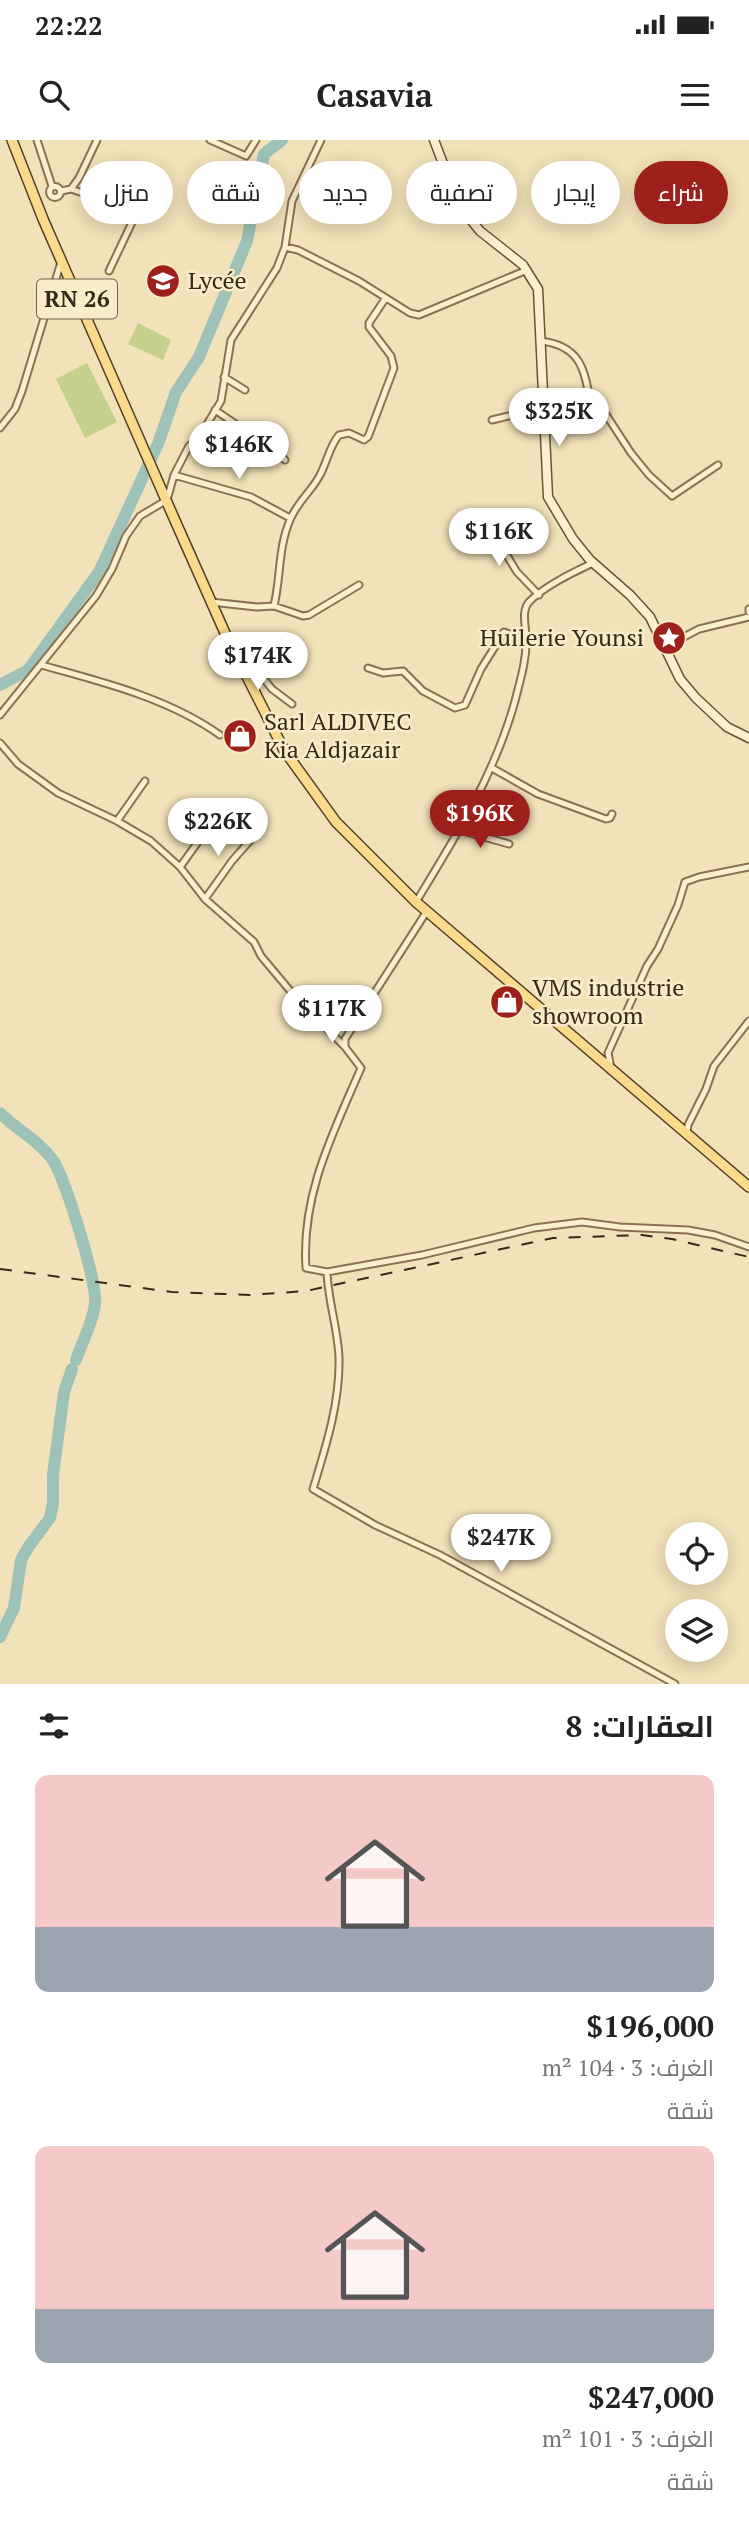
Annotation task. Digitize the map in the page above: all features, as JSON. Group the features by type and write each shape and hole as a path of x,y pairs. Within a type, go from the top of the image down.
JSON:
{"main road":[{"name":"RN 26","path":"12,140 61,262 211,602 278,740 316,794 336,822 416,902 749,1187"}],"street":[{"path":"37,140 52,186 50,194"},
{"path":"71,189 97,140"},
{"path":"210,140 246,156 256,140"},
{"path":"0,715 96,596 112,569 126,536 140,516 167,500 174,475 189,446 198,439 221,401 231,340 277,268 285,247 292,201 321,140"},
{"path":"434,140 459,205 480,231 527,270 538,289 548,497 573,539 650,617 680,679 727,727 749,738"},
{"path":"52,186 58,186 61,191"},
{"path":"35,200 50,194 56,197 61,191 71,189 136,214 109,271"},
{"path":"285,247 298,250 359,281 410,313 419,315 527,270"},
{"path":"0,428 15,409 22,391 61,262"},
{"path":"274,606 280,578 279,554 290,518 300,500 312,489 339,435 349,433 364,440 368,437 394,368 391,356 369,327 385,299"},
{"path":"540,341 565,347 575,356 583,368 590,402 605,413 631,453 649,475 672,496 719,466"},
{"path":"225,377 245,390"},
{"path":"492,420 542,408"},
{"path":"215,410 285,460"},
{"path":"174,475 251,497 290,518"},
{"path":"468,525 492,531 517,572 539,595"},
{"path":"416,902 459,830 500,750 519,684 527,640 525,612 528,603 593,562"},
{"path":"211,602 274,606 303,616 359,585"},
{"path":"665,647 699,629 749,613"},
{"path":"368,668 383,673 402,671 423,691 455,708 461,708 504,632 527,640"},
{"path":"238,660 260,673 272,689 292,704"},
{"path":"41,665 123,689 194,717 220,735"},
{"path":"0,743 18,764 58,793 117,821 151,841 180,867 205,899 254,942 261,956 292,993 345,1047 361,1068 320,1167 304,1235 306,1268 327,1272 422,1255 534,1228 582,1222 620,1227 688,1230 715,1235 749,1247"},
{"path":"492,768 549,799 606,819 612,814"},
{"path":"117,821 145,781"},
{"path":"459,830 509,844"},
{"path":"180,867 203,835 227,835"},
{"path":"205,899 254,836"},
{"path":"611,1069 608,1053 678,905 685,882 749,867"},
{"path":"345,1047 345,1039 353,1023 427,911"},
{"path":"687,1135 688,1125 714,1066 749,1020"},
{"path":"327,1272 339,1356 338,1384 332,1422 313,1489 376,1525 440,1555 675,1684"}],"green space":[{"path":"138,323 171,340 163,360 128,344"},
{"path":"87,363 117,422 85,438 56,379"}],"waterway":[{"path":"0,685 28,670 99,572 158,444 176,392 199,357 247,241 264,154 282,140"},
{"path":"0,1113 52,1159 65,1186 80,1231 95,1293 95,1304 76,1360"},
{"path":"0,1637 14,1608 21,1560 50,1518 64,1392 72,1369"}],"railway":[{"path":"0,1269 172,1292 250,1295 306,1291 553,1238 642,1235 672,1239 749,1257"}],"place":[{"name":"Lycée","path":"163,281"},
{"name":"Huilerie Younsi","path":"669,638"},
{"name":"Sarl ALDIVEC Kia Aldjazair","path":"240,736"},
{"name":"VMS industrie showroom","path":"507,1002"}]}
